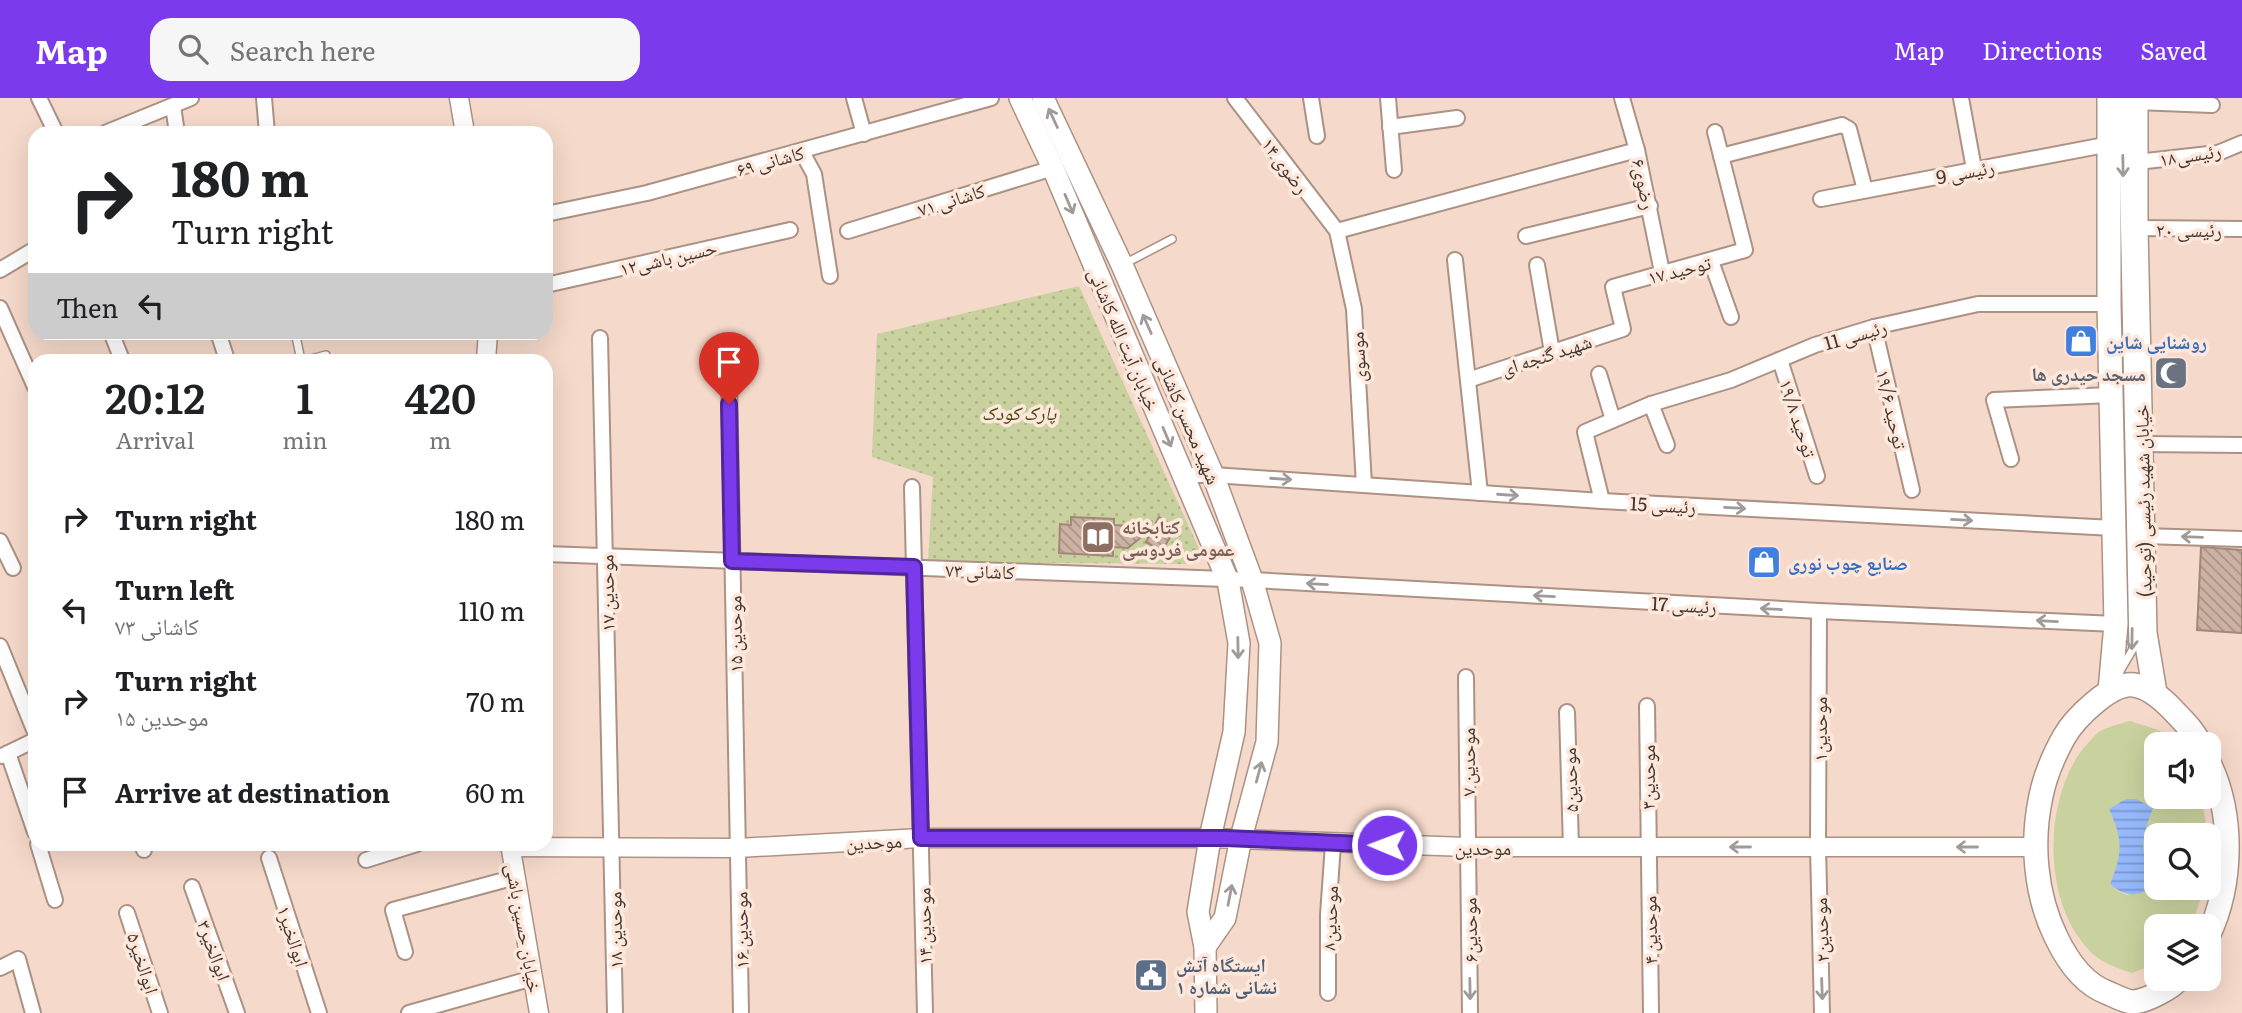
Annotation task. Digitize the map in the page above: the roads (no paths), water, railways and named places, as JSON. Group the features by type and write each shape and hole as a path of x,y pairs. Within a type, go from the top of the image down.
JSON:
{"main road":[{"name":"خیابان آیت الله کاشانی","path":"1020,98 1054,168 1228,581"},
{"name":"شهید محسن کاشانی","path":"1043,98 1122,265 1213,475 1252,580 1270,643 1266,742 1241,838 1225,918 1205,947"},
{"name":"خیابان شهید رئیسی (توحید)","path":"2109,98 2109,304 2116,624 2110,691"},
{"name":"خیابان شهید رئیسی (توحید)","path":"2131,99 2137,162 2136,229 2145,633 2155,694"},
{"path":"1206,1013 1205,947 1198,912 1210,838 1234,732 1239,643 1228,581"},
{"path":"2111,1013 2095,989 2067,960 2042,899 2036,848 2041,796 2050,767 2065,735 2092,705 2110,691 2133,685 2155,694 2193,732"},
{"path":"2216,914 2235,852 2221,798"},
{"path":"2095,989 2133,1002 2167,996"}],"street":[{"path":"38,98 52,126"},
{"path":"123,126 191,98"},
{"path":"264,98 266,126"},
{"path":"459,98 464,126"},
{"path":"854,98 864,134"},
{"name":"کاشانی ۶۹","path":"553,213 647,193 991,98"},
{"name":"رضوی ۱۴","path":"1235,98 1337,232"},
{"path":"1311,98 1317,136"},
{"path":"1388,98 1394,170"},
{"name":"رضوی۶","path":"1622,98 1650,206 1662,272"},
{"path":"1961,98 1974,169"},
{"path":"2131,99 2211,105"},
{"path":"173,106 176,126"},
{"path":"1390,127 1457,118"},
{"path":"1715,132 1721,156 1842,125 1849,129 1865,190"},
{"name":"رئیسی۱۸","path":"2137,162 2218,153 2242,143"},
{"name":"رئیسی 9","path":"1821,199 2110,144"},
{"path":"1337,232 1637,150"},
{"path":"802,152 814,174 830,276"},
{"name":"توحید ۱۷","path":"1623,329 1613,287 1745,250 1721,156"},
{"name":"کاشانی ۷۱","path":"848,231 1054,168"},
{"path":"1526,236 1650,206"},
{"name":"رئیسی ۲۰","path":"2136,229 2242,229"},
{"name":"حسین باشی۱۲","path":"553,283 790,230"},
{"name":"موسوی","path":"1337,232 1354,309 1364,485"},
{"path":"0,270 28,253"},
{"path":"1455,260 1480,493"},
{"path":"1711,261 1731,317"},
{"path":"1537,265 1552,352"},
{"name":"رئیسی 11","path":"1602,500 1585,432 1651,404 1731,380 1815,345 1874,327 1978,304 2109,304"},
{"path":"0,308 28,371"},
{"name":"توحید ۱۹/۶","path":"1874,327 1912,490"},
{"name":"شهید گنجه ای","path":"1468,380 1623,329"},
{"name":"موحدین ۱۷","path":"600,338 612,848"},
{"name":"توحید ۱۹/۸","path":"1780,360 1817,476"},
{"path":"1599,374 1613,420"},
{"name":"موحدین ۱۵","path":"729,378 738,848"},
{"path":"2011,459 1994,400 2111,395"},
{"path":"1651,404 1667,445"},
{"path":"2140,444 2242,445"},
{"name":"رئیسی 15","path":"1183,475 2114,528"},
{"name":"موحدین ۱۴","path":"912,487 925,1013"},
{"path":"2143,536 2242,539"},
{"path":"0,541 13,568"},
{"name":"کاشانی ۷۳","path":"553,554 1252,580"},
{"name":"رئیسی 17","path":"1252,580 1819,611 2116,624"},
{"name":"موحدین۱","path":"1818,847 1819,611"},
{"path":"0,646 28,715"},
{"name":"موحدین ۷","path":"1466,677 1468,847"},
{"name":"موحدین۳","path":"1647,706 1647,847"},
{"name":"موحدین۵","path":"1567,712 1571,847"},
{"path":"28,743 4,755 28,815"},
{"name":"موحدین","path":"553,846 738,848 921,838 1241,838 1333,844 1468,847 2036,848"},
{"name":"موحدین۸","path":"1328,993 1328,915 1333,844"},
{"name":"موحدین۶","path":"1468,847 1470,1013"},
{"name":"موحدین ۴","path":"1647,847 1651,1013"},
{"name":"موحدین۲","path":"1818,847 1822,1013"},
{"name":"موحدین ۱۸","path":"612,848 615,1013"},
{"name":"موحدین ۱۶","path":"738,848 741,1013"},
{"path":"40,851 55,900"},
{"path":"366,860 395,851"},
{"name":"خیابان حسین باشی","path":"511,851 539,1013"},
{"name":"ابوالخیر۱","path":"269,858 319,1013"},
{"path":"405,952 393,911 516,877"},
{"name":"ابوالخیر۳","path":"192,887 237,1013"},
{"name":"ابوالخیر۵","path":"127,913 160,1013"},
{"path":"0,968 18,958 33,1013"},
{"path":"409,1013 533,978"}],"lane":[{"path":"2110,691 2133,649 2131,99"},
{"path":"1122,265 1172,239"}],"water":[{"path":"2126,799 2136,799 2144,803 2144,809 2153,809 2148,823 2144,823 2143,892 2126,893 2110,884 2120,846 2109,809"}],"place":[{"name":"روشنایی شاین","path":"2081,341"},
{"name":"مسجد حیدری ها","path":"2171,373"},
{"name":"کتابخانه عمومی فردوسی","path":"1098,537"},
{"name":"صنایع چوب نوری","path":"1764,562"},
{"name":"ایستگاه آتش نشانی شماره ۱","path":"1151,975"}],"park label":[{"name":"پارک کودک","path":"1019,412"}]}
